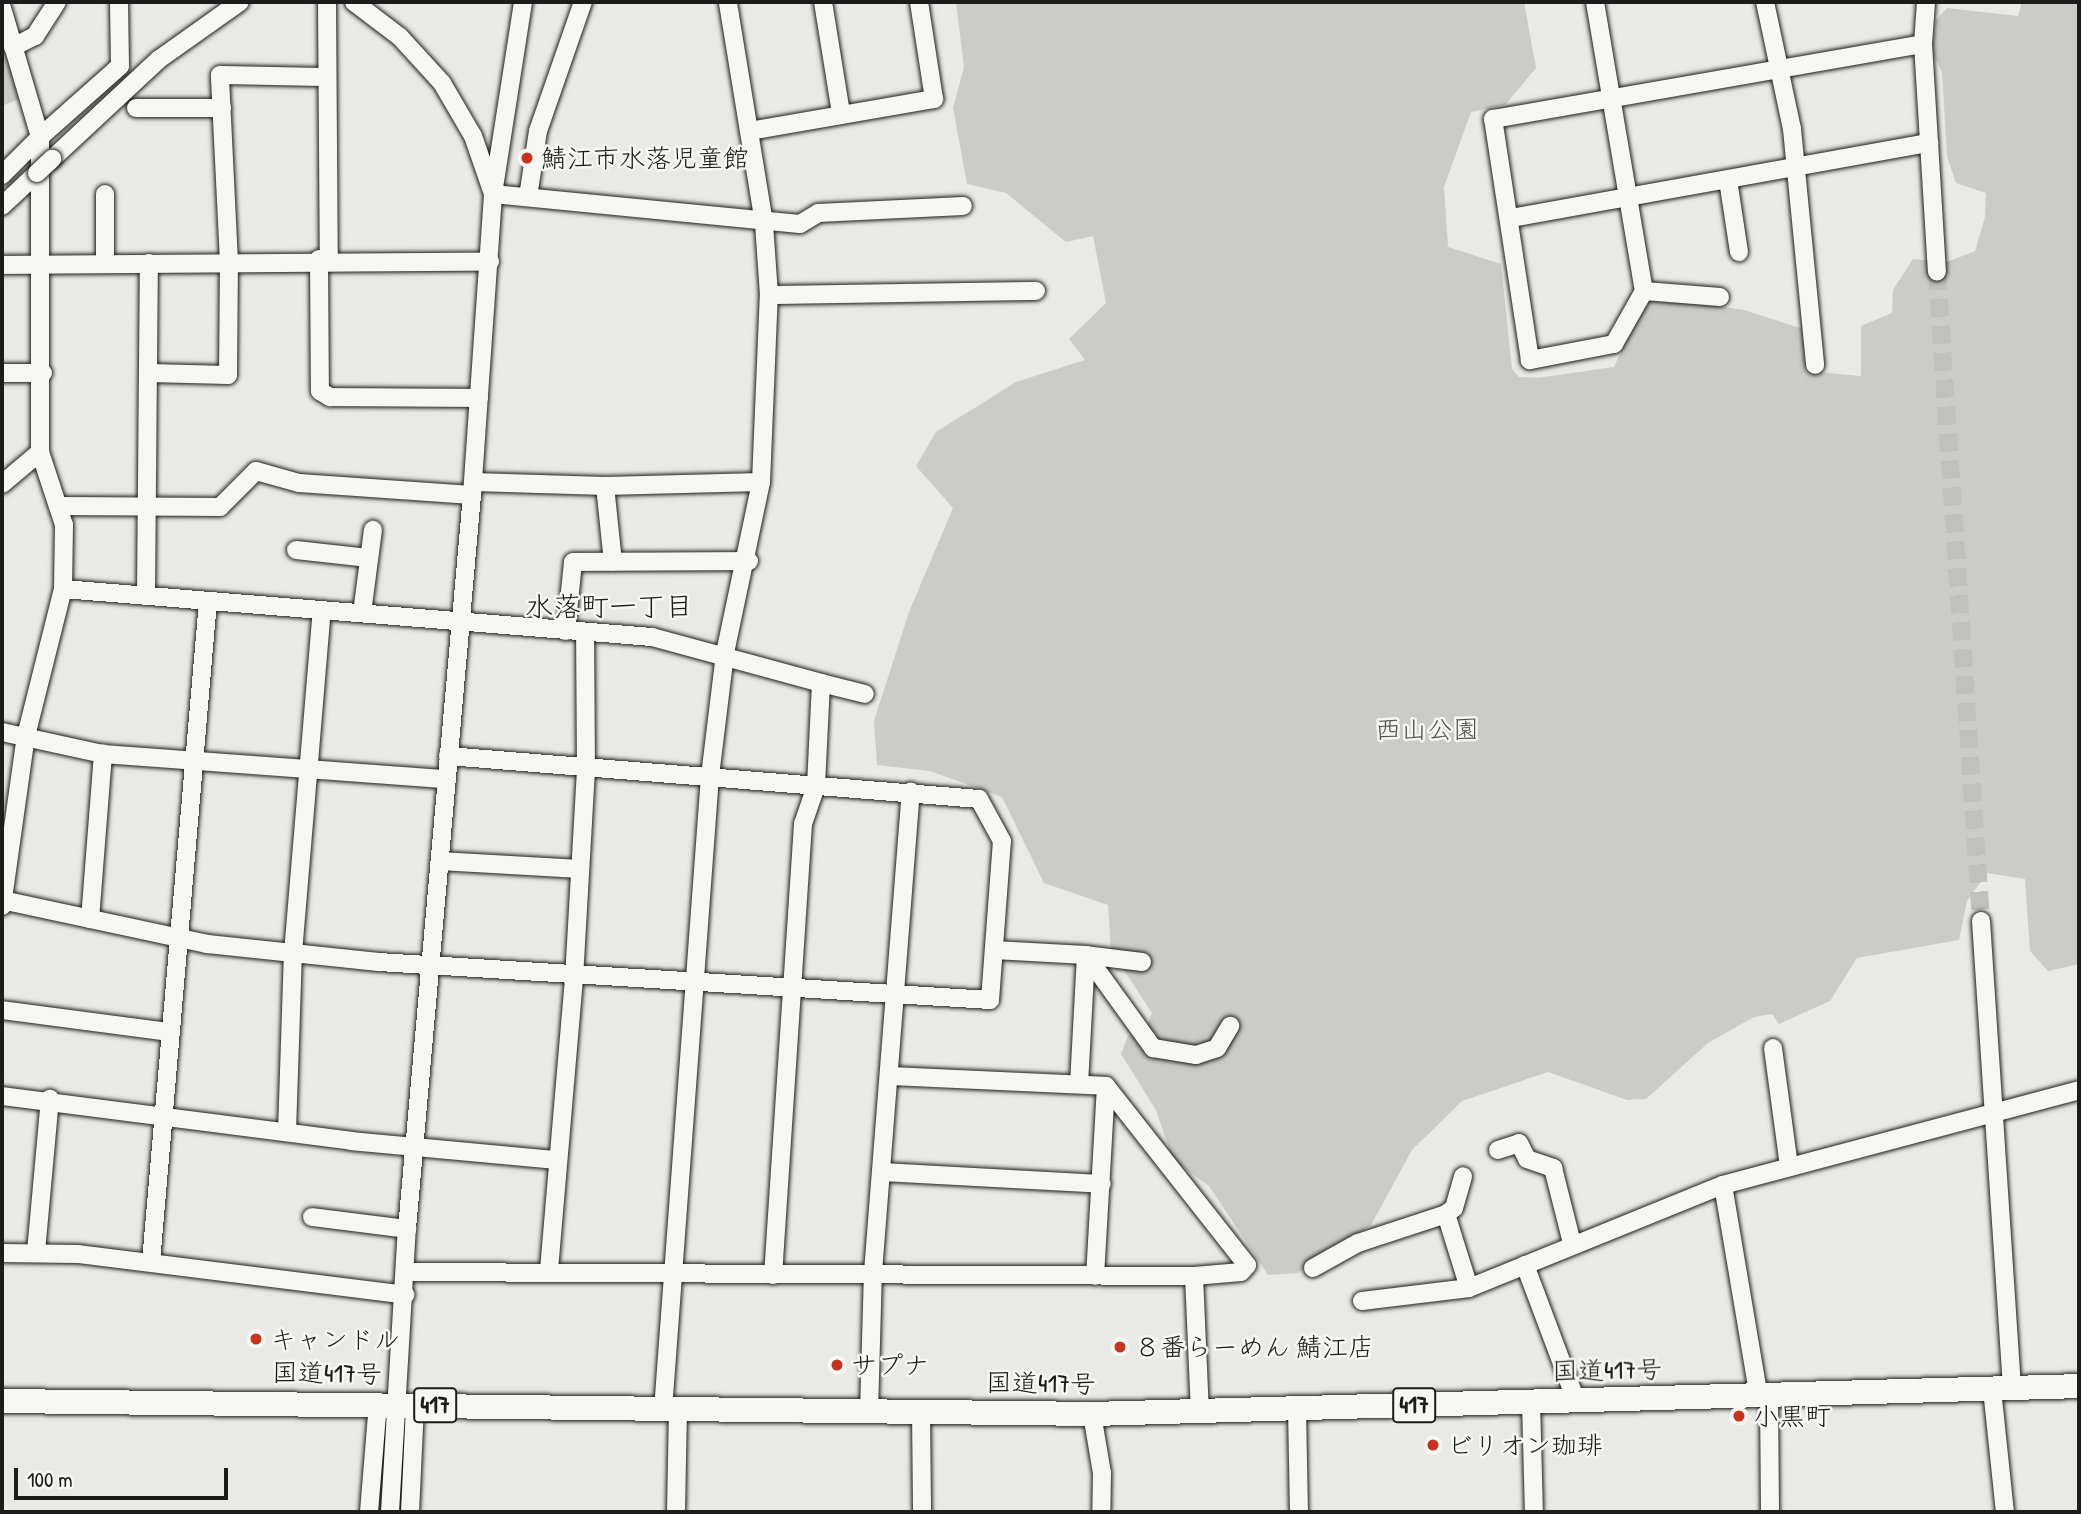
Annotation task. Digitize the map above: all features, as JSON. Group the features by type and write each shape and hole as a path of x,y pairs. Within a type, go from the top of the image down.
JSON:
{"highway":[{"name":"国道417号","path":"2,1401 1092,1414 2079,1386"}],"street":[{"path":"13,47 35,36 57,2"},
{"path":"2,175 40,137 120,66 119,2"},
{"path":"2,206 158,60 240,2"},
{"path":"327,2 320,391 330,397 479,398"},
{"path":"354,2 400,37 442,83 474,135 493,194"},
{"path":"390,1512 407,1272 407,1229 473,488 493,194 523,2"},
{"path":"528,197 538,131 583,2"},
{"path":"676,1512 671,1410 671,1270 696,982 710,776 725,653 749,561 761,482 769,295 764,223 728,2"},
{"path":"823,2 841,113"},
{"path":"749,131 934,99 919,2"},
{"path":"1595,2 1611,98 1629,198 1644,291 1615,344 1530,360 1511,218 1493,118 1611,98 1777,66 1923,44"},
{"path":"1765,2 1795,166 1815,365"},
{"path":"1926,2 1923,44 1937,272"},
{"path":"2,8 40,137 43,263 40,452 60,506 63,589 26,736 2,902 177,937 293,953 431,967 574,978 696,982 990,1000 1002,841 979,799 911,791 586,769 448,756"},
{"path":"149,373 228,375 229,262 220,75 325,77"},
{"path":"136,108 222,108"},
{"path":"1511,218 1929,144"},
{"path":"1728,180 1739,252"},
{"path":"104,194 106,264"},
{"path":"493,194 764,223 800,224 818,213 963,206"},
{"path":"2,265 324,259 490,262"},
{"path":"145,595 149,263"},
{"path":"769,295 1036,291"},
{"path":"1644,291 1720,297"},
{"path":"2,373 43,373"},
{"path":"2,484 40,452"},
{"path":"60,506 220,507 256,471 299,482 473,488 761,482"},
{"path":"605,486 613,562"},
{"path":"362,613 373,530"},
{"path":"296,550 369,558"},
{"path":"566,631 573,562 749,561"},
{"path":"63,589 461,619 652,637 725,653 865,694"},
{"path":"151,1262 208,601"},
{"path":"287,1132 293,953 322,610"},
{"path":"549,1270 556,1160 574,978 586,769 585,632"},
{"path":"773,1275 803,824 816,786 821,683"},
{"path":"2,732 103,754 446,779"},
{"path":"90,919 103,754"},
{"path":"869,1413 873,1272 911,791"},
{"path":"440,861 580,869"},
{"path":"1981,921 1994,1116 2005,1512"},
{"path":"993,950 1086,955 1142,962"},
{"path":"1086,955 1153,1048 1196,1055 1217,1048 1230,1026"},
{"path":"1079,1084 1086,955"},
{"path":"2,1010 169,1032"},
{"path":"1773,1048 1789,1167"},
{"path":"407,1272 671,1270 773,1275 873,1272 1194,1276 1241,1272 1247,1265 1106,1086 889,1076"},
{"path":"1095,1276 1106,1086"},
{"path":"1362,1301 1469,1288 1572,1243 1723,1185 1994,1116 2079,1090"},
{"path":"2,1096 50,1099 414,1147 556,1160"},
{"path":"36,1252 50,1099"},
{"path":"1498,1150 1519,1143 1527,1159 1553,1168 1572,1243"},
{"path":"882,1172 1102,1184"},
{"path":"1313,1268 1358,1242 1446,1214 1454,1208 1463,1176"},
{"path":"1723,1185 1764,1396 1770,1512"},
{"path":"1446,1214 1469,1288"},
{"path":"312,1217 407,1229"},
{"path":"2,1253 36,1252 151,1262 405,1295"},
{"path":"1525,1265 1576,1401"},
{"path":"1194,1276 1200,1412"},
{"path":"1531,1401 1534,1512"},
{"path":"369,1512 397,1404"},
{"path":"397,1404 410,1512"},
{"path":"1297,1409 1299,1512"},
{"path":"921,1412 922,1512"},
{"path":"1092,1414 1102,1473 1101,1512"}],"green space":[{"name":"西山公園","path":"956,2 1524,2 1536,68 1505,105 1471,112 1444,187 1448,247 1501,264 1512,369 1519,377 1537,378 1614,367 1647,296 1744,310 1803,329 1805,371 1861,376 1861,326 1892,313 1893,290 1913,259 1947,262 1975,251 1985,217 1986,193 1956,183 1947,156 1942,72 1932,52 1936,20 1947,8 2018,16 2022,2 2079,2 2079,964 2048,971 2030,951 2025,879 1987,873 1967,901 1959,940 1857,958 1830,1001 1779,1024 1772,1014 1754,1017 1708,1043 1646,1099 1627,1100 1548,1072 1462,1101 1412,1150 1371,1225 1298,1273 1268,1275 1209,1186 1173,1160 1156,1110 1121,1054 1128,1036 1147,1026 1152,1013 1111,950 1108,905 1044,883 1002,797 930,771 877,765 874,721 909,612 953,508 916,466 936,432 1016,382 1085,360 1069,339 1106,303 1093,236 1066,242 1006,193 967,184 953,108 964,67"},
{"path":"2,44 19,99 2,106"}],"tunnel":[{"path":"1937,272 1981,921"}],"place":[{"name":"鯖江市水落児童館","path":"527,158"},
{"name":"キャンドル","path":"256,1339"},
{"name":"８番らーめん 鯖江店","path":"1120,1347"},
{"name":"サプナ","path":"837,1365"},
{"name":"小黒町","path":"1739,1416"},
{"name":"ビリオン珈琲","path":"1433,1445"}],"district":[{"name":"水落町一丁目","path":"609,606"}]}
